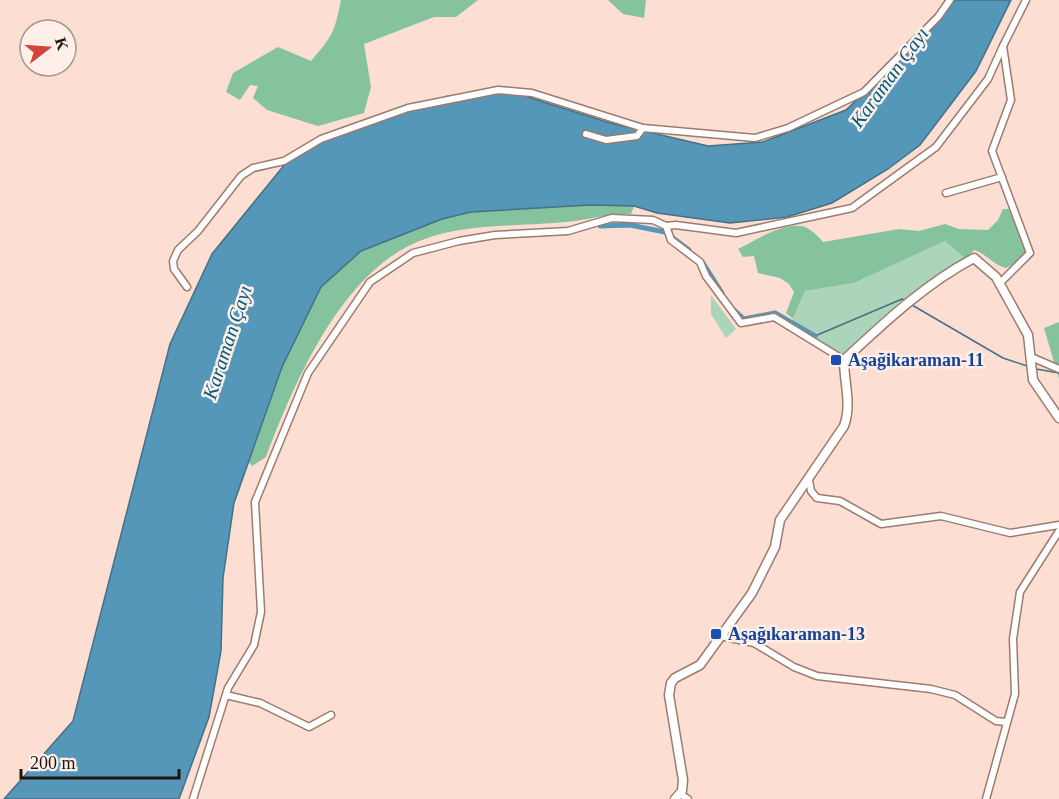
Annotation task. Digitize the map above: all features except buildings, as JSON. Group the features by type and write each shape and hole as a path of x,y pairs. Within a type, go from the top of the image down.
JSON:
{"street":[{"path":"187,286 174,269 173,261 178,250 198,231 248,170 284,161 321,139 408,108 498,90 532,93 643,128 754,138 788,128 864,92 938,18 950,0"},
{"path":"193,799 226,695 254,645 261,612 255,502 308,373 370,282 413,253 459,241 495,235 568,231 612,218 653,220 666,226 676,225 736,233 852,208 936,147 988,80 1026,0"},
{"path":"999,284 1030,253 992,151 1011,100 1003,46"},
{"path":"586,134 606,140 637,136 643,128"},
{"path":"946,194 1002,177"},
{"path":"666,226 671,240 700,262 706,276 741,323 774,317 844,360"},
{"path":"681,797 683,780 669,695 670,683 700,665 752,593 775,547 780,520 844,426 850,410 844,379 844,360 895,313 944,274 974,258 999,284 1028,335 1033,380 1040,394 1059,418"},
{"path":"1030,357 1059,369"},
{"path":"809,480 811,491 817,498 840,501 880,524 941,516 1010,534 1059,525"},
{"path":"986,799 1015,694 1013,639 1020,592 1059,531"},
{"path":"720,636 754,643 794,667 817,676 931,688 955,694 996,721 1006,722"},
{"path":"226,695 260,704 309,727 331,714"}],"green space":[{"path":"341,0 478,0 456,17 434,17 364,44 371,87 364,113 318,126 267,110 253,98 258,86 250,85 240,100 226,92 233,73 278,47 311,61 332,33"},
{"path":"608,0 646,0 644,18 623,14"},
{"path":"590,205 634,206 631,214 561,222 481,227 441,234 422,240 393,255 368,276 345,302 324,332 291,396 266,457 252,466 248,461 282,367 321,287 361,251 442,219 471,212"},
{"path":"1003,209 1010,209 1026,253 1017,263 1006,268 974,250 966,259 945,241 854,283 805,291 793,319 786,313 794,292 789,284 780,278 758,273 754,256 743,257 738,249 771,232 797,226 810,230 823,242 899,229 919,231 945,224 959,229 988,230 998,220"},
{"path":"945,241 966,259 948,268 916,290 843,355 791,325 805,291 854,283"},
{"path":"711,295 736,329 726,338 711,314"},
{"path":"1059,322 1059,379 1044,328"}],"water":[{"name":"Karaman Çayı","path":"950,0 1011,0 976,71 920,145 888,169 832,203 787,217 730,223 657,213 634,206 590,205 471,212 442,219 361,251 321,287 282,367 234,503 223,578 221,651 209,717 179,799 4,799 73,721 170,344 212,254 285,164 337,132 448,96 512,92 610,123 708,146 763,142 846,110 931,28"}],"waterway":[{"path":"600,226 630,225 665,232"},
{"path":"673,238 689,250"},
{"path":"703,263 722,293"},
{"path":"815,336 904,300"},
{"path":"912,305 1003,358 1027,366"},
{"path":"734,310 744,319 775,313 815,336"},
{"path":"1036,369 1059,373"}],"place":[{"name":"Aşağikaraman-11","path":"836,360"},
{"name":"Aşağıkaraman-13","path":"716,634"}]}
